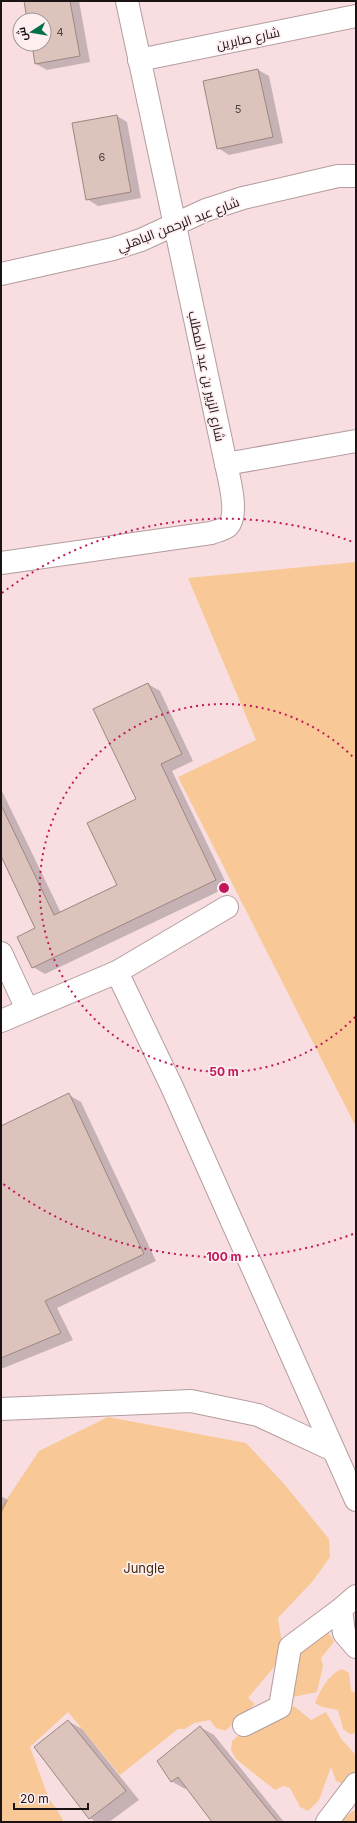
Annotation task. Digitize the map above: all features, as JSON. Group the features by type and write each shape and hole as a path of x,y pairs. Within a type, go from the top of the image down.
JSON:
{"street":[{"name":"شارع الزبير بن عبد المطلب","path":"1,563 211,533 228,526 232,519 232,496 226,464 127,1"},
{"name":"شارع صابرين","path":"139,60 356,16"},
{"name":"شارع عبد الرحمن الباهلي","path":"1,274 113,249 141,240 206,210 243,198 338,176 356,176"},
{"path":"226,464 356,441"},
{"path":"1,1020 117,972 227,907"},
{"path":"1,953 28,1009"},
{"path":"117,972 175,1094 356,1500"},
{"path":"1,1409 191,1400 258,1415 333,1450"},
{"path":"349,1602 344,1633 356,1647"},
{"path":"244,1724 280,1707 290,1647 349,1602"},
{"path":"327,1822 356,1784"}],"green space":[{"path":"356,562 356,1127 178,777 256,740 188,578"},
{"name":"Jungle","path":"108,1417 246,1443 285,1485 329,1539 330,1557 312,1582 278,1618 283,1650 274,1667 248,1698 255,1704 225,1731 216,1728 210,1720 194,1723 185,1729 178,1729 120,1775 68,1712 30,1747 49,1799 64,1822 1,1822 1,1508 39,1451"},
{"path":"324,1625 334,1642 321,1658 323,1666 317,1692 293,1697 283,1685 281,1664"},
{"path":"342,1669 349,1673 351,1691 356,1693 356,1733 350,1734 343,1729 338,1710 322,1707 315,1703 329,1679 337,1671"},
{"path":"294,1706 311,1720 326,1712 342,1740 356,1755 356,1771 347,1786 336,1781 331,1767 319,1800 308,1811 300,1807 290,1788 283,1786 275,1790 236,1759 231,1750 232,1741 240,1734 258,1727 269,1725"},
{"path":"356,1809 356,1822 339,1822"}],"building":[{"path":"24,1 70,1 80,56 35,64 33,52 52,52 52,12 26,12"},
{"path":"258,69 273,137 217,149 203,81"},
{"path":"117,115 131,192 86,200 72,123"},
{"path":"148,683 182,754 161,764 216,880 32,968 17,937 35,928 1,856 1,805 54,915 117,885 87,823 136,799 93,709"},
{"path":"69,1093 144,1254 45,1301 61,1333 1,1358 1,1126"},
{"path":"68,1720 126,1791 89,1819 34,1747"},
{"path":"200,1726 278,1822 212,1822 178,1777 171,1782 157,1761"}]}
